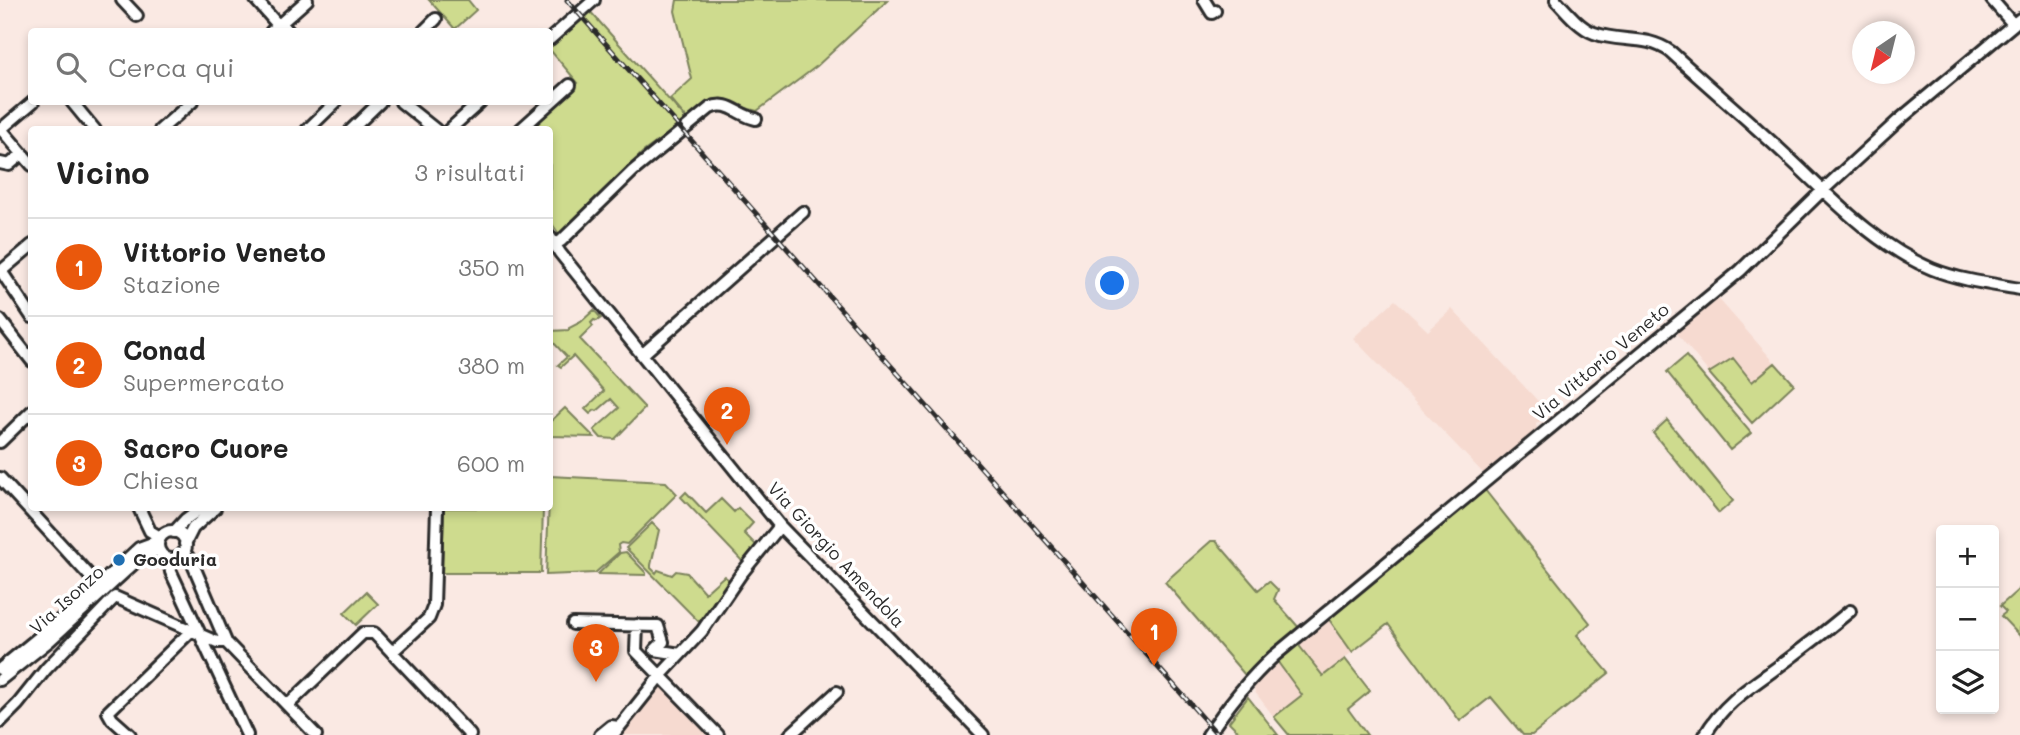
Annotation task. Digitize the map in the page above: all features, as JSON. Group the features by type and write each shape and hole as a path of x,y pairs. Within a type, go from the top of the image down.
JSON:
{"street":[{"path":"122,0 137,16"},
{"path":"256,0 274,28 307,0"},
{"path":"553,36 594,0"},
{"path":"1204,0 1212,13 1215,11"},
{"path":"1556,0 1593,33 1641,40 1664,48 1861,226 1901,254 1949,275 2020,289"},
{"path":"1992,0 2017,22"},
{"path":"427,28 436,19"},
{"name":"Via Vittorio Veneto","path":"1208,735 1228,704 1274,656 1740,271 1899,120 2017,22"},
{"path":"553,100 570,85"},
{"path":"28,161 0,129 29,105"},
{"path":"75,105 93,126"},
{"path":"165,126 189,105"},
{"path":"311,126 333,105"},
{"path":"355,126 377,105"},
{"path":"405,105 431,126"},
{"path":"453,126 477,105"},
{"path":"524,126 548,105"},
{"path":"553,244 561,242 634,171 710,108 715,105 727,106 756,119"},
{"path":"99,126 106,120"},
{"path":"0,163 9,165 22,154"},
{"path":"643,354 803,212"},
{"path":"28,248 1,270 28,311"},
{"name":"Via Giorgio Amendola","path":"553,248 643,354 780,526 983,735"},
{"path":"0,320 28,355"},
{"path":"0,442 28,415"},
{"path":"0,478 28,509"},
{"path":"30,511 98,585"},
{"path":"140,511 159,542 162,556 169,559 175,559 185,548 193,528 212,511"},
{"path":"174,532 197,511"},
{"path":"392,652 429,618 434,605 437,511"},
{"path":"600,735 611,726 616,731 660,676 702,631 741,574 780,526"},
{"path":"159,542 165,533 174,532 182,537 226,642 316,735"},
{"name":"Via Isonzo","path":"0,669 42,636 139,548 159,542"},
{"name":"Via Isonzo","path":"0,680 159,542"},
{"path":"169,559 170,572 195,633 247,735"},
{"path":"0,722 115,597 217,642 226,642"},
{"path":"1705,735 1714,718 1726,705 1850,611"},
{"path":"573,624 658,626 663,642 655,650 680,654"},
{"path":"637,625 636,651 718,735"},
{"path":"130,735 108,712 195,633"},
{"path":"288,705 363,633 374,633 470,735"},
{"path":"790,735 837,692"}],"shaded area":[{"path":"1716,296 1775,363 1752,382 1733,358 1709,373 1675,331"},
{"path":"1395,300 1428,331 1452,309 1550,414 1536,424 1537,429 1484,474 1353,338"},
{"path":"1328,618 1352,652 1323,677 1297,643"},
{"path":"1277,661 1302,695 1274,717 1255,692 1253,682"},
{"path":"658,687 661,687 707,735 621,735"}],"green space":[{"path":"429,0 468,0 476,10 454,28"},
{"path":"677,0 888,0 817,66 757,111 720,101 688,120 670,99 692,79 675,11"},
{"path":"588,9 687,120 643,152 559,234 553,225 553,126 529,126 578,83 553,54 553,40"},
{"path":"594,310 601,318 591,323 593,326 580,339 644,407 615,439 601,438 594,430 619,408 611,399 590,414 585,409 604,391 573,356 561,367 558,365 567,357 553,342 553,331 569,330"},
{"path":"1686,356 1751,433 1730,450 1667,372"},
{"path":"1733,358 1752,382 1775,363 1794,384 1752,423 1709,373"},
{"path":"565,408 594,437 553,436 553,419"},
{"path":"1667,420 1733,501 1719,513 1653,433"},
{"path":"553,476 666,482 677,494 627,544 618,545 619,552 595,573 546,575 549,511 553,511"},
{"path":"1485,490 1590,623 1577,635 1609,673 1532,735 1523,735 1491,697 1460,721 1388,624 1352,652 1328,618"},
{"path":"686,492 706,513 721,499 734,512 738,508 753,523 744,533 756,545 743,562 681,497"},
{"path":"444,511 543,511 541,573 442,573"},
{"path":"652,523 659,530 651,565 656,573 658,570 672,575 676,571 687,573 705,593 724,576 729,580 699,622 626,548"},
{"path":"1211,541 1216,541 1258,590 1269,581 1278,590 1274,599 1300,629 1245,675 1165,582"},
{"path":"626,552 646,575 598,574 620,553"},
{"path":"2019,589 2020,636 2001,616 2006,612 2000,606"},
{"path":"366,592 378,604 356,625 344,613"},
{"path":"1297,643 1323,676 1345,659 1370,691 1348,709 1367,735 1289,735 1274,717 1302,695 1277,661"},
{"path":"1248,697 1278,735 1242,735 1229,722"}],"railway":[{"path":"567,0 1218,735"}],"place":[{"name":"Conad","path":"727,445"},
{"name":"Gooduria","path":"119,560"},
{"name":"Vittorio Veneto","path":"1154,666"},
{"name":"Sacro Cuore","path":"596,682"}]}
